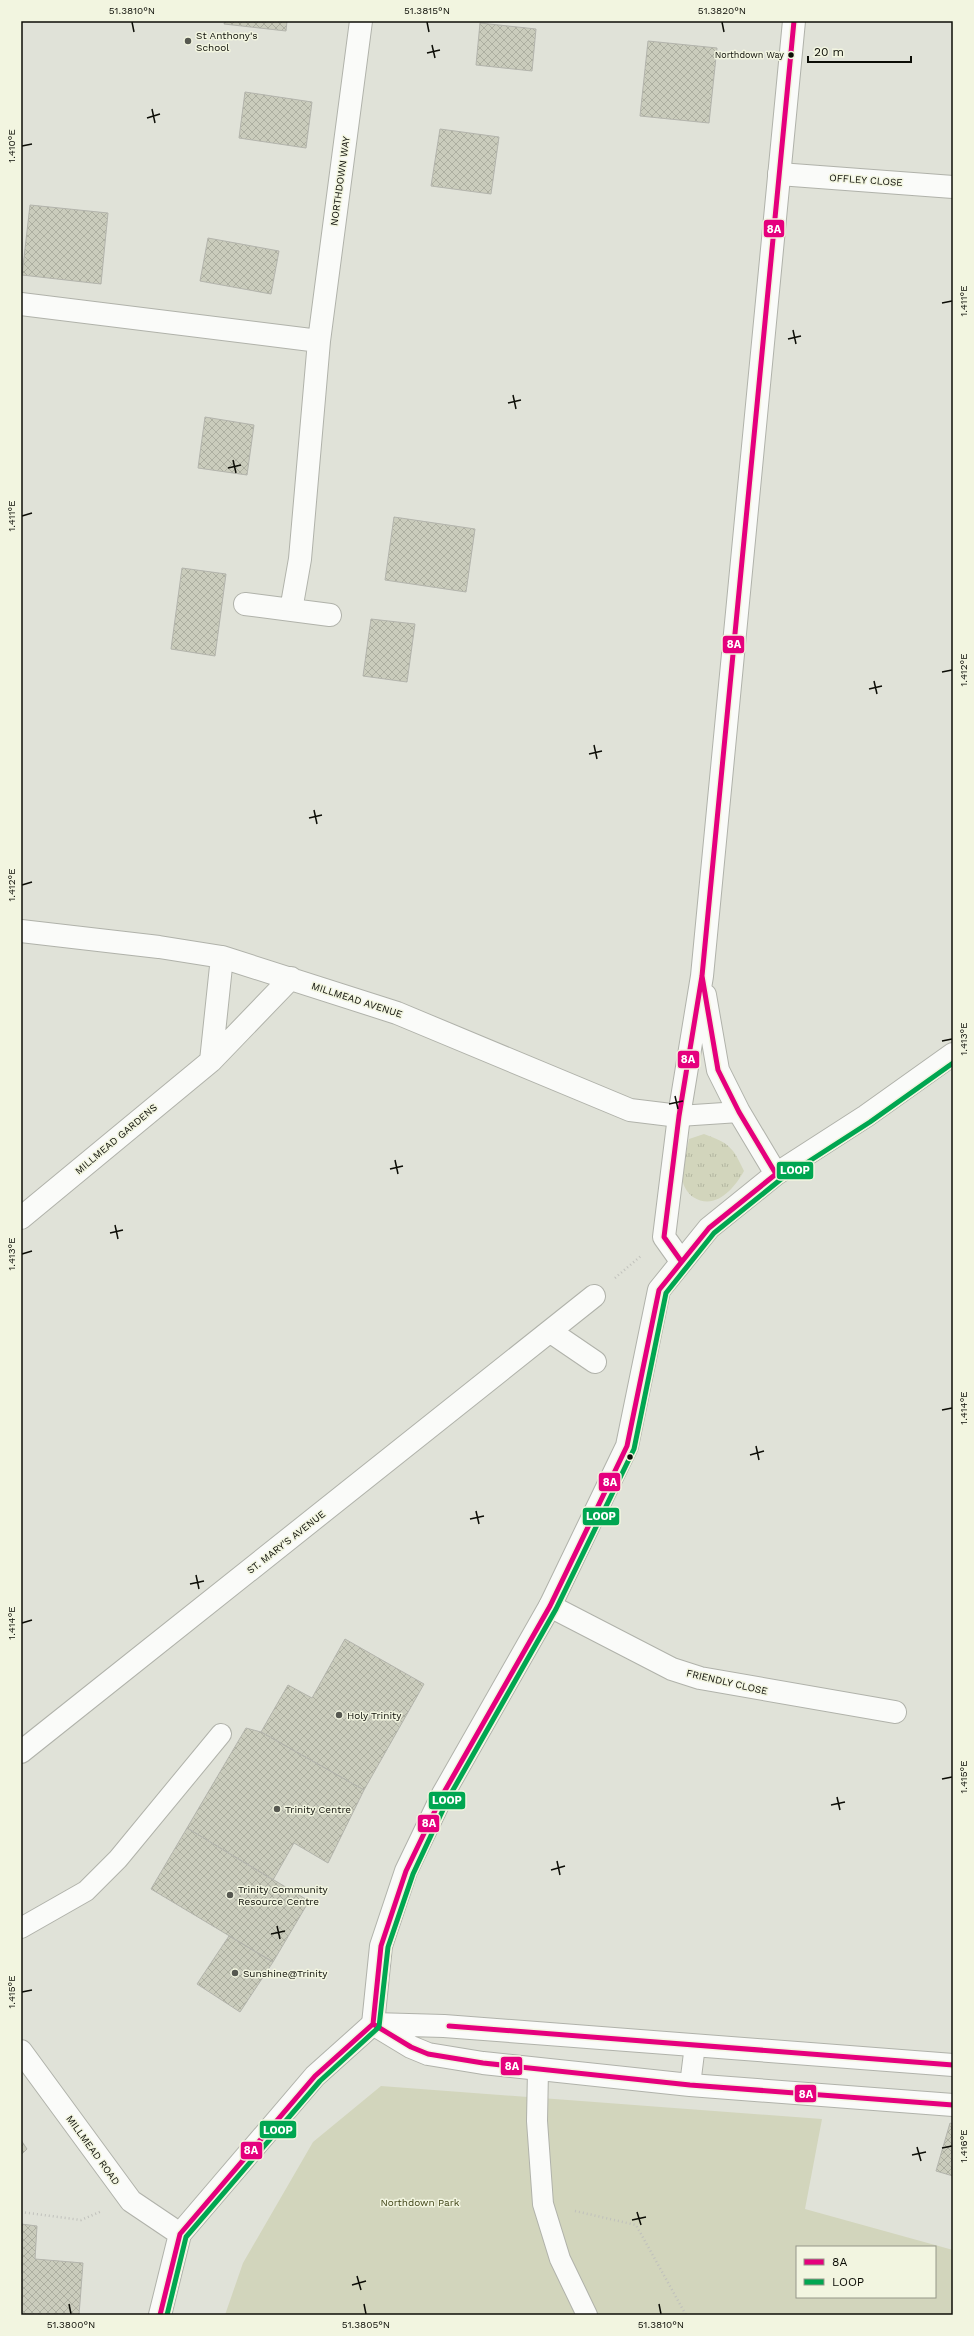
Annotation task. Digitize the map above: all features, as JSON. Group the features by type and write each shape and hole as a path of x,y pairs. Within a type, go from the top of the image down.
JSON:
{"street":[{"name":"NORTHDOWN WAY","path":"291,610 300,559 319,341 361,21"},
{"path":"680,1261 664,1237 679,1116 702,976 794,21"},
{"name":"OFFLEY CLOSE","path":"779,174 953,187"},
{"path":"21,304 319,341"},
{"path":"245,604 330,614"},
{"name":"MILLMEAD AVENUE","path":"21,931 159,947 222,957 397,1013 630,1110 679,1116"},
{"path":"211,1061 222,957"},
{"path":"702,976 718,1070 739,1112 776,1174"},
{"name":"MILLMEAD GARDENS","path":"21,1218 211,1061 291,978"},
{"path":"160,2315 180,2234 315,2076 373,2024 381,1946 406,1871 443,1794 550,1606 627,1446 659,1290 680,1261 709,1228 776,1174 866,1116 953,1054"},
{"name":"ST. MARY'S AVENUE","path":"21,1752 551,1332 594,1296"},
{"path":"551,1332 595,1362"},
{"name":"FRIENDLY CLOSE","path":"550,1606 672,1668 700,1678 895,1712"},
{"path":"373,2024 452,2027 953,2065"},
{"path":"373,2024 411,2047 428,2054 538,2070 690,2086 953,2105"},
{"name":"MILLMEAD ROAD","path":"21,2051 131,2201 180,2234"}],"lane":[{"path":"679,1116 739,1112"},
{"path":"21,1928 86,1891 118,1859 221,1734"},
{"path":"690,2086 695,2045"},
{"path":"538,2070 537,2121 543,2204 560,2259 587,2315"}],"path":[{"path":"594,1296 664,1237"},
{"path":"21,2212 81,2220 131,2201"},
{"path":"543,2204 636,2225 686,2315"}],"green space":[{"path":"704,1134 725,1143 737,1156 744,1171 729,1191 716,1200 709,1201 701,1201 691,1196 683,1182 683,1167 689,1139"},
{"name":"Northdown Park","path":"381,2086 822,2119 805,2209 953,2250 953,2315 225,2315 243,2263 313,2142"}],"building":[{"path":"225,21 287,21 286,31 224,24"},
{"path":"480,23 536,29 532,71 476,65"},
{"path":"648,41 717,48 709,123 640,116"},
{"path":"245,92 312,102 306,148 239,138"},
{"path":"440,129 499,137 491,194 431,186"},
{"path":"30,205 108,213 101,284 22,275"},
{"path":"208,238 279,251 271,294 200,281"},
{"path":"205,417 254,425 247,475 198,468"},
{"path":"394,517 475,529 466,592 385,580"},
{"path":"182,568 226,574 215,656 171,649"},
{"path":"371,619 415,624 407,682 363,676"},
{"name":"Holy Trinity","path":"345,1639 424,1684 364,1790 261,1732 288,1685 312,1698"},
{"name":"Trinity Centre","path":"246,1728 261,1732 364,1790 328,1863 294,1843 273,1880 187,1828"},
{"name":"Trinity Community Resource Centre","path":"187,1828 309,1901 273,1962 151,1889"},
{"name":"Sunshine@Trinity","path":"229,1936 273,1962 240,2012 197,1984"},
{"path":"950,2123 953,2124 953,2176 936,2171"},
{"path":"21,2140 27,2149 21,2155"},
{"path":"21,2224 37,2226 35,2259 83,2263 79,2315 21,2315"}],"transit line":[{"name":"8A","path":"681,1261 664,1237 679,1116 702,976 794,21"},
{"name":"8A","path":"160,2315 180,2234 315,2076 373,2024 381,1946 406,1871 443,1794 550,1606 627,1446 659,1290 709,1228 776,1174 739,1112 718,1070 702,976"},
{"name":"LOOP","path":"167,2315 186,2237 320,2081 379,2027 388,1947 413,1874 449,1797 556,1609 634,1449 666,1293 714,1233 780,1180 870,1122 953,1063"},
{"name":"8A","path":"373,2024 411,2047 428,2054 483,2063 690,2085 953,2105"},
{"name":"8A","path":"449,2026 953,2065"}],"place":[{"name":"St Anthony's School","path":"188,41"},
{"name":"Northdown Way","path":"791,55"},
{"name":"Holy Trinity","path":"339,1715"},
{"name":"Trinity Centre","path":"277,1809"},
{"name":"Trinity Community Resource Centre","path":"230,1895"},
{"name":"Sunshine@Trinity","path":"235,1973"}]}
